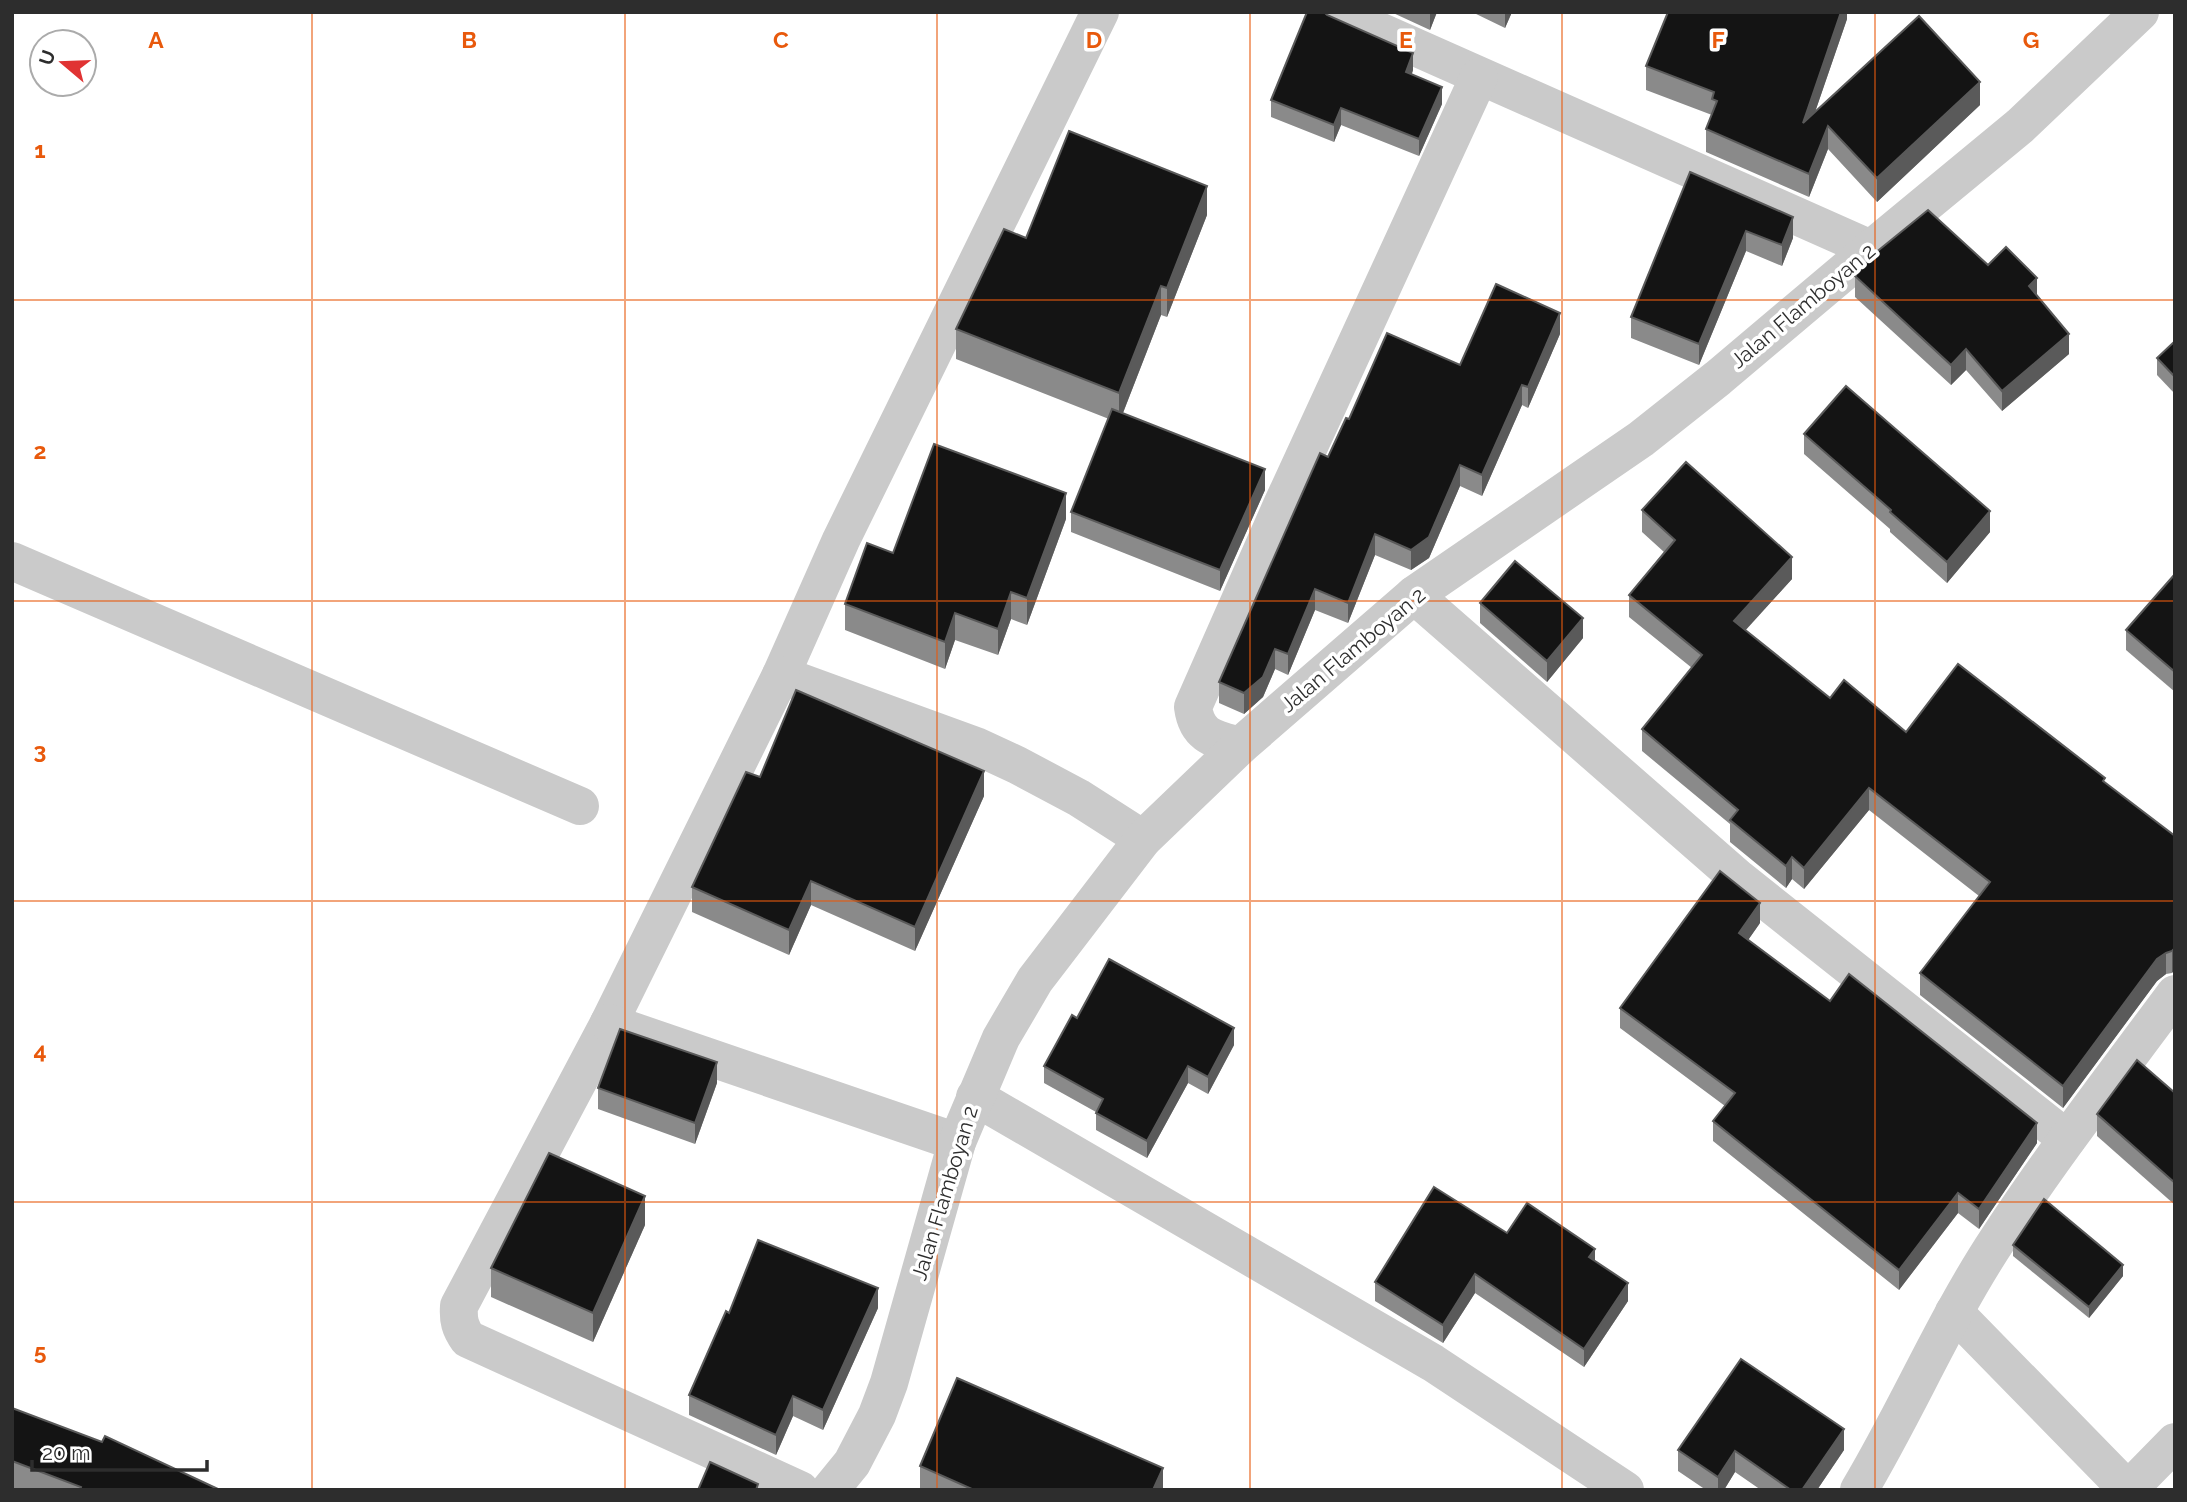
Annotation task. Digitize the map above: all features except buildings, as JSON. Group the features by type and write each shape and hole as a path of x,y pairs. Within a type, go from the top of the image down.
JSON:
{"street":[{"path":"800,1490 468,1339 461,1330 459,1306 609,1023 781,675 841,540 1100,12"},
{"path":"1336,12 1871,249"},
{"name":"Jalan Flamboyan 2","path":"830,1490 852,1463 877,1415 889,1383 957,1142 1001,1038 1035,980 1143,839 1240,746 1414,596 1642,439 1718,378 2020,126 2140,12"},
{"path":"1240,746 1215,739 1202,731 1195,720 1193,708 1282,505 1479,77"},
{"path":"12,561 580,806"},
{"path":"1414,596 1739,879 2067,1139"},
{"path":"781,675 976,746 1079,798 1143,839"},
{"path":"1859,1490 1954,1312 1997,1240 2067,1139 2175,994"},
{"path":"609,1023 957,1142"},
{"path":"975,1097 1433,1363 1625,1490"},
{"path":"1954,1312 2128,1490 2175,1442"}]}
